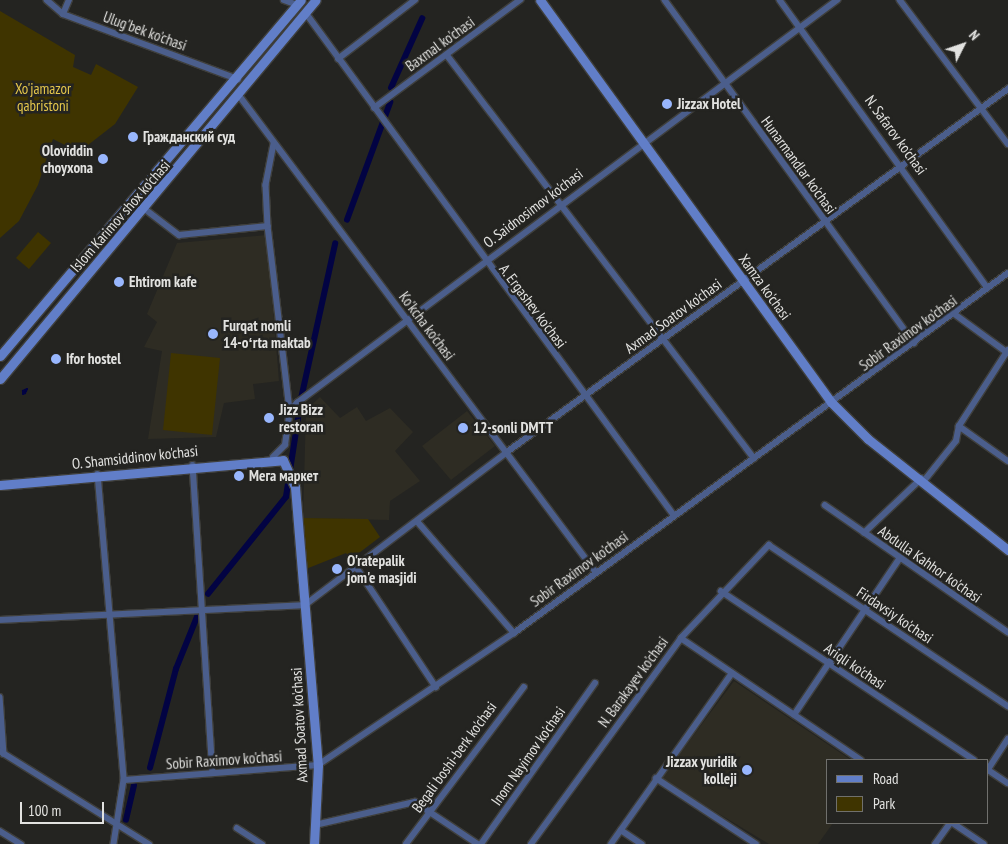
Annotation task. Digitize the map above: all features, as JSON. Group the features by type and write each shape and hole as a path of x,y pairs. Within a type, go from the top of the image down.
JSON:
{"main road":[{"name":"Islom Karimov shox ko'chasi","path":"0,379 147,207 316,0"},
{"name":"Xamza ko'chasi","path":"540,0 644,141 831,402 868,439 923,480 1008,550"},
{"name":"Islom Karimov shox ko'chasi","path":"0,356 139,197 300,2"},
{"path":"139,197 141,206 147,207"},
{"path":"103,237 112,237 113,245"},
{"name":"O. Shamsiddinov ko'chasi","path":"0,485 273,457"},
{"name":"Axmad Soatov ko'chasi","path":"273,457 290,470 305,605 318,766 314,844"}],"street":[{"name":"Ulug'bek ko'chasi","path":"48,0 63,14 238,79"},
{"path":"63,14 69,0"},
{"path":"284,0 300,2"},
{"path":"338,59 415,0"},
{"name":"Baxmal ko'chasi","path":"374,108 520,0"},
{"name":"Hunarmandlar ko'chasi","path":"665,0 914,344"},
{"name":"N. Safarov ko'chasi","path":"780,0 903,165 988,288"},
{"name":"O. Saidnosimov ko'chasi","path":"290,411 483,261 723,82 837,0"},
{"path":"900,0 1008,144"},
{"name":"A. Ergashev ko'chasi","path":"306,13 483,261 674,515"},
{"path":"447,55 662,340 754,458"},
{"name":"Axmad Soatov ko'chasi","path":"305,605 418,522 507,452 586,398 662,340 1008,89"},
{"name":"Ko'kcha ko'chasi","path":"239,95 596,572"},
{"path":"273,457 285,445 290,411 268,226 266,185 274,144"},
{"path":"147,207 179,235 268,226"},
{"name":"Sobir Raximov ko'chasi","path":"124,780 213,772 318,766 514,632 831,402 956,315 1008,273"},
{"path":"864,532 923,480 956,441 959,426 1008,352 956,315"},
{"path":"959,426 1008,461"},
{"path":"193,464 204,610 213,772"},
{"path":"98,474 124,780 114,844"},
{"name":"Abdulla Kahhor ko'chasi","path":"824,505 1008,632"},
{"path":"418,522 514,632"},
{"name":"N. Barakayev ko'chasi","path":"531,844 681,638 721,591 769,546"},
{"name":"Firdavsiy ko'chasi","path":"769,546 1008,706"},
{"path":"794,715 900,558"},
{"path":"357,568 436,687"},
{"name":"Ariqli ko'chasi","path":"721,591 972,759"},
{"path":"0,620 305,605"},
{"path":"681,638 860,759"},
{"path":"611,844 732,673"},
{"name":"Inom Nayimov ko'chasi","path":"480,844 595,683"},
{"name":"Begali boshi-berk ko'chasi","path":"406,844 524,687"},
{"path":"0,697 2,752 149,844"},
{"path":"988,769 1008,739"},
{"path":"988,771 1008,783"},
{"path":"656,778 756,844"},
{"path":"315,825 415,802 480,844"},
{"path":"935,844 951,824"},
{"path":"954,824 984,844"},
{"path":"237,828 262,844"},
{"path":"621,830 642,844"},
{"path":"0,831 21,844"}],"shaded area":[{"name":"Furqat nomli 14-oʻrta maktab","path":"267,235 279,381 253,384 255,399 224,403 216,437 148,439 162,351 144,347 157,322 147,314 177,243"},
{"path":"320,397 340,418 357,407 366,421 390,408 413,432 395,451 420,481 390,501 389,520 303,518 306,410"},
{"name":"12-sonli DMTT","path":"467,411 495,446 451,480 422,446"},
{"name":"Jizzax yuridik kolleji","path":"734,681 850,759 826,759 826,824 832,824 818,844 769,844 661,779"}],"green space":[{"name":"Xo'jamazor qabristoni","path":"0,11 75,55 73,67 91,75 96,64 138,87 115,124 79,152 53,139 38,185 19,221 0,238"},
{"path":"38,232 51,243 29,269 16,258"},
{"path":"171,353 220,358 212,435 163,430"},
{"path":"303,518 368,519 380,537 351,559 346,553 306,569"}],"waterway":[{"path":"391,88 422,19"},
{"path":"347,220 390,103"},
{"path":"208,594 286,497 301,399 335,244"},
{"path":"27,389 26,391 25,390 27,389"},
{"path":"25,390 26,391 25,393 23,391 25,390"},
{"path":"23,391 25,393 23,394 23,391"},
{"path":"150,768 176,669 197,617"},
{"path":"126,820 134,786"}],"place":[{"name":"Jizzax Hotel","path":"667,104"},
{"name":"Гражданский суд","path":"133,137"},
{"name":"Oloviddin choyxona","path":"103,159"},
{"name":"Ehtirom kafe","path":"119,282"},
{"name":"Furqat nomli 14-oʻrta maktab","path":"213,334"},
{"name":"Ifor hostel","path":"56,359"},
{"name":"Jizz Bizz restoran","path":"269,418"},
{"name":"12-sonli DMTT","path":"463,428"},
{"name":"Мега маркет","path":"239,476"},
{"name":"O'ratepalik jom'e masjidi","path":"337,569"},
{"name":"Jizzax yuridik kolleji","path":"747,770"}]}
